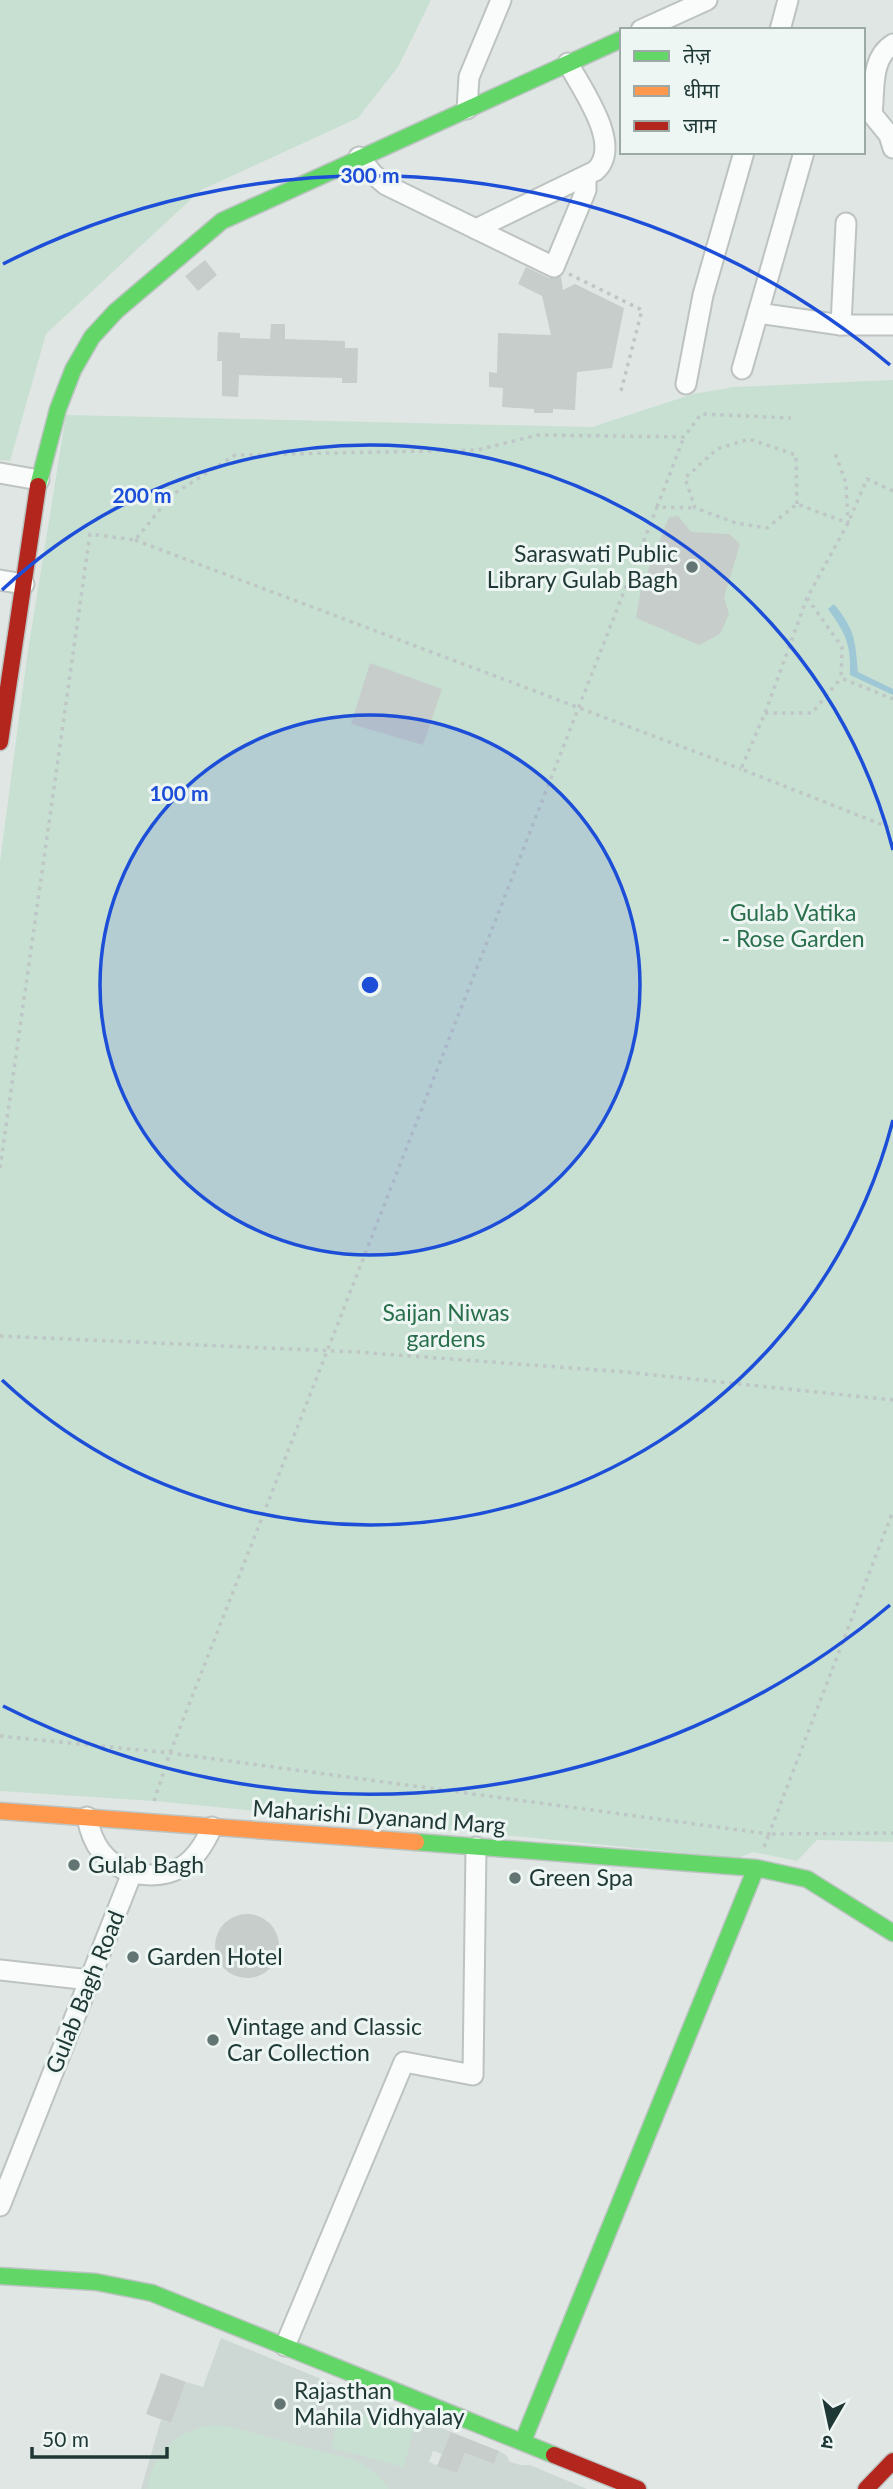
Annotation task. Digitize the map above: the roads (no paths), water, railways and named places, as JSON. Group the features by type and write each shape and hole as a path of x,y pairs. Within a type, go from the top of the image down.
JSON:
{"street":[{"path":"467,109 469,77 501,0"},
{"path":"645,28 707,0"},
{"path":"781,28 788,0"},
{"path":"0,742 6,655 24,584 39,480 58,409 73,370 92,337 116,311 222,221 620,40"},
{"path":"893,44 883,51 877,62 868,117 888,135 893,148"},
{"path":"476,229 586,176 601,166 605,159 605,134 568,63"},
{"path":"686,384 703,295 743,154"},
{"path":"742,369 803,154"},
{"path":"359,157 386,185 554,267 586,190 586,176"},
{"path":"841,325 846,223"},
{"path":"758,313 841,325 893,325"},
{"path":"0,473 39,480"},
{"path":"0,580 24,584"},
{"name":"Maharishi Dyanand Marg","path":"0,1811 755,1868 807,1879 893,1933"},
{"path":"87,1818 90,1835 103,1856 121,1869 153,1876 187,1864 204,1846 212,1827"},
{"path":"285,2346 404,2062 473,2074 476,1847"},
{"path":"523,2441 755,1868"},
{"name":"Gulab Bagh Road","path":"1,2200 132,1873"},
{"path":"0,1970 90,1980"},
{"path":"0,2276 56,2277 124,2285 152,2292 638,2489"},
{"path":"866,2489 893,2461"}],"water":[{"path":"834,604 853,635 858,672 893,689 893,695 850,675 850,655 846,640 828,609"}],"place":[{"name":"Saraswati Public Library Gulab Bagh","path":"692,567"},
{"name":"Gulab Bagh","path":"74,1865"},
{"name":"Green Spa","path":"515,1878"},
{"name":"Garden Hotel","path":"133,1957"},
{"name":"Vintage and Classic Car Collection","path":"213,2040"},
{"name":"Rajasthan Mahila Vidhyalay","path":"280,2404"}],"park label":[{"name":"Gulab Vatika - Rose Garden","path":"793,926"},
{"name":"Saijan Niwas gardens","path":"446,1326"}]}
